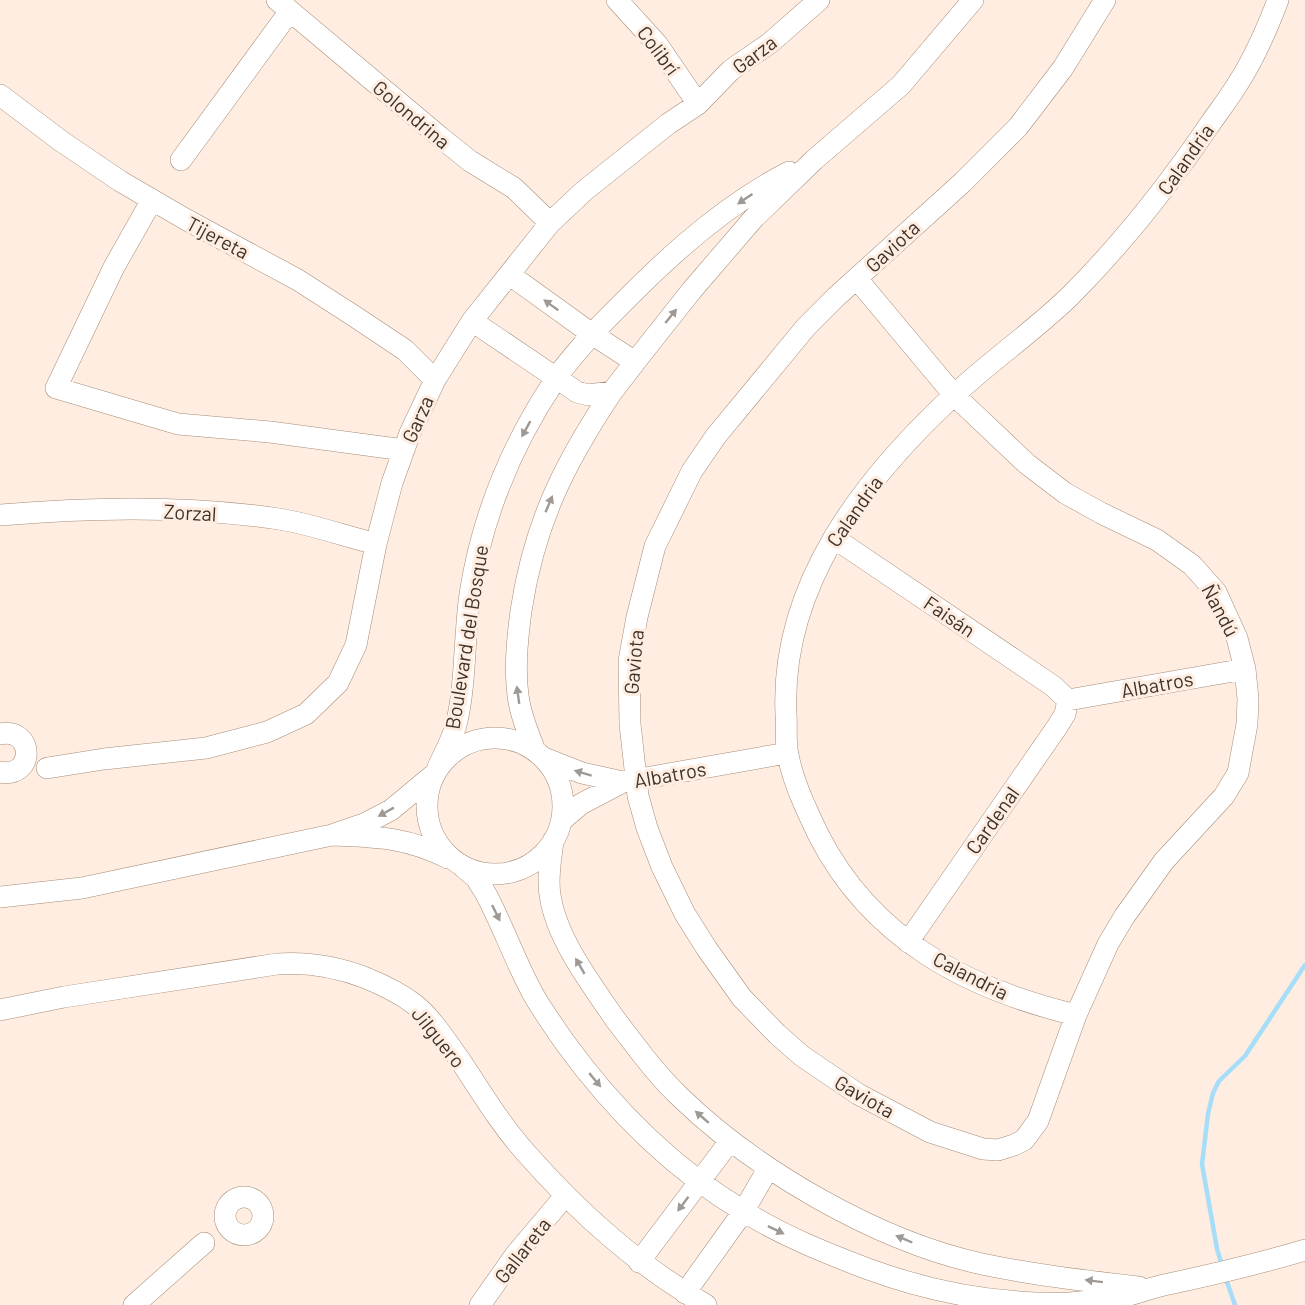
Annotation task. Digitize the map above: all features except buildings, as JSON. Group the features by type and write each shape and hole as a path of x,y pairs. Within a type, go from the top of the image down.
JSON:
{"street":[{"name":"Colibrí","path":"617,0 657,44 698,104"},
{"name":"Garza","path":"14,766 47,768 104,759 206,748 267,732 306,714 338,683 356,645 376,544 392,483 435,380 472,321 550,223 584,191 668,124 698,104 731,70 770,43 819,0"},
{"path":"973,0 901,85 814,160 753,219 699,282 612,392 574,451 546,510 529,566 519,626 516,682 524,720 539,754 551,767 560,787 562,820 553,841 549,880 550,896 561,931 582,970 611,1013 677,1095 730,1141 768,1169 864,1221 943,1253 981,1264 1152,1288"},
{"name":"Gaviota","path":"1076,1015 1038,1121 1024,1140 998,1150 958,1143 930,1132 858,1094 802,1056 742,998 697,933 672,889 629,781 629,661 637,617 655,546 692,471 716,436 806,327 963,182 1018,126 1063,68 1105,0"},
{"name":"Calandria","path":"1076,1015 1038,1006 956,972 908,942 867,907 835,864 808,812 787,753 785,694 791,639 806,591 819,563 866,491 890,461 954,395 1069,297 1136,225 1165,189 1238,84 1261,40 1278,0"},
{"path":"181,160 284,5"},
{"name":"Golondrina","path":"284,5 470,161 514,188 550,223"},
{"name":"Tijereta","path":"0,95 79,154 152,200 298,280 346,310 405,350 435,380"},
{"path":"592,334 661,265 713,220 768,183 814,160"},
{"path":"152,200 114,267 56,388 178,424 270,432 404,450"},
{"path":"510,275 635,362"},
{"name":"Ñandú","path":"857,279 954,395 1027,464 1065,493 1157,540 1192,565 1216,592 1237,638 1245,669 1248,699 1247,724 1238,773 1224,796 1164,861 1133,903 1108,944 1076,1015"},
{"path":"472,321 577,392 588,395 612,392"},
{"name":"Boulevard del Bosque","path":"435,772 456,726 470,596 476,558 485,524 508,463 525,429 556,378 592,334"},
{"name":"Zorzal","path":"0,515 68,510 234,514 280,519 376,544"},
{"name":"Faisán","path":"834,538 1067,698"},
{"name":"Albatros","path":"1067,698 1245,669"},
{"name":"Cardenal","path":"908,942 1065,714 1067,698"},
{"path":"0,734 12,734 21,739 14,766"},
{"path":"0,897 82,888 332,835 364,824 391,810 435,772 455,750 477,740 501,738 513,740 582,773 629,781"},
{"name":"Albatros","path":"629,781 787,753"},
{"path":"435,772 426,805 429,826 439,845 476,878 486,894 534,996 578,1060 619,1109 650,1140 700,1181 743,1212 825,1253 908,1283 959,1295 1004,1302 1067,1303 1125,1296 1232,1271 1305,1250"},
{"path":"562,820 581,804 629,781"},
{"path":"332,835 385,837 405,841 425,846 484,873 507,873 518,870 538,858 553,841"},
{"name":"Jilguero","path":"0,1010 64,997 277,964 316,965 354,973 402,995 426,1015 504,1126 565,1196 639,1262 706,1305"},
{"path":"639,1262 730,1141"},
{"path":"685,1293 743,1212 768,1169"},
{"path":"134,1305 204,1243 232,1200 243,1196 254,1199 262,1208 263,1219 253,1233 204,1243"},
{"name":"Gallareta","path":"480,1305 516,1254 565,1196"},
{"path":"225,1209 227,1226 241,1235"},
{"path":"1274,1259 1305,1234"}],"waterway":[{"path":"1222,1265 1202,1164 1213,1093 1219,1081 1245,1056 1305,965"},
{"path":"1225,1276 1235,1305"}]}
